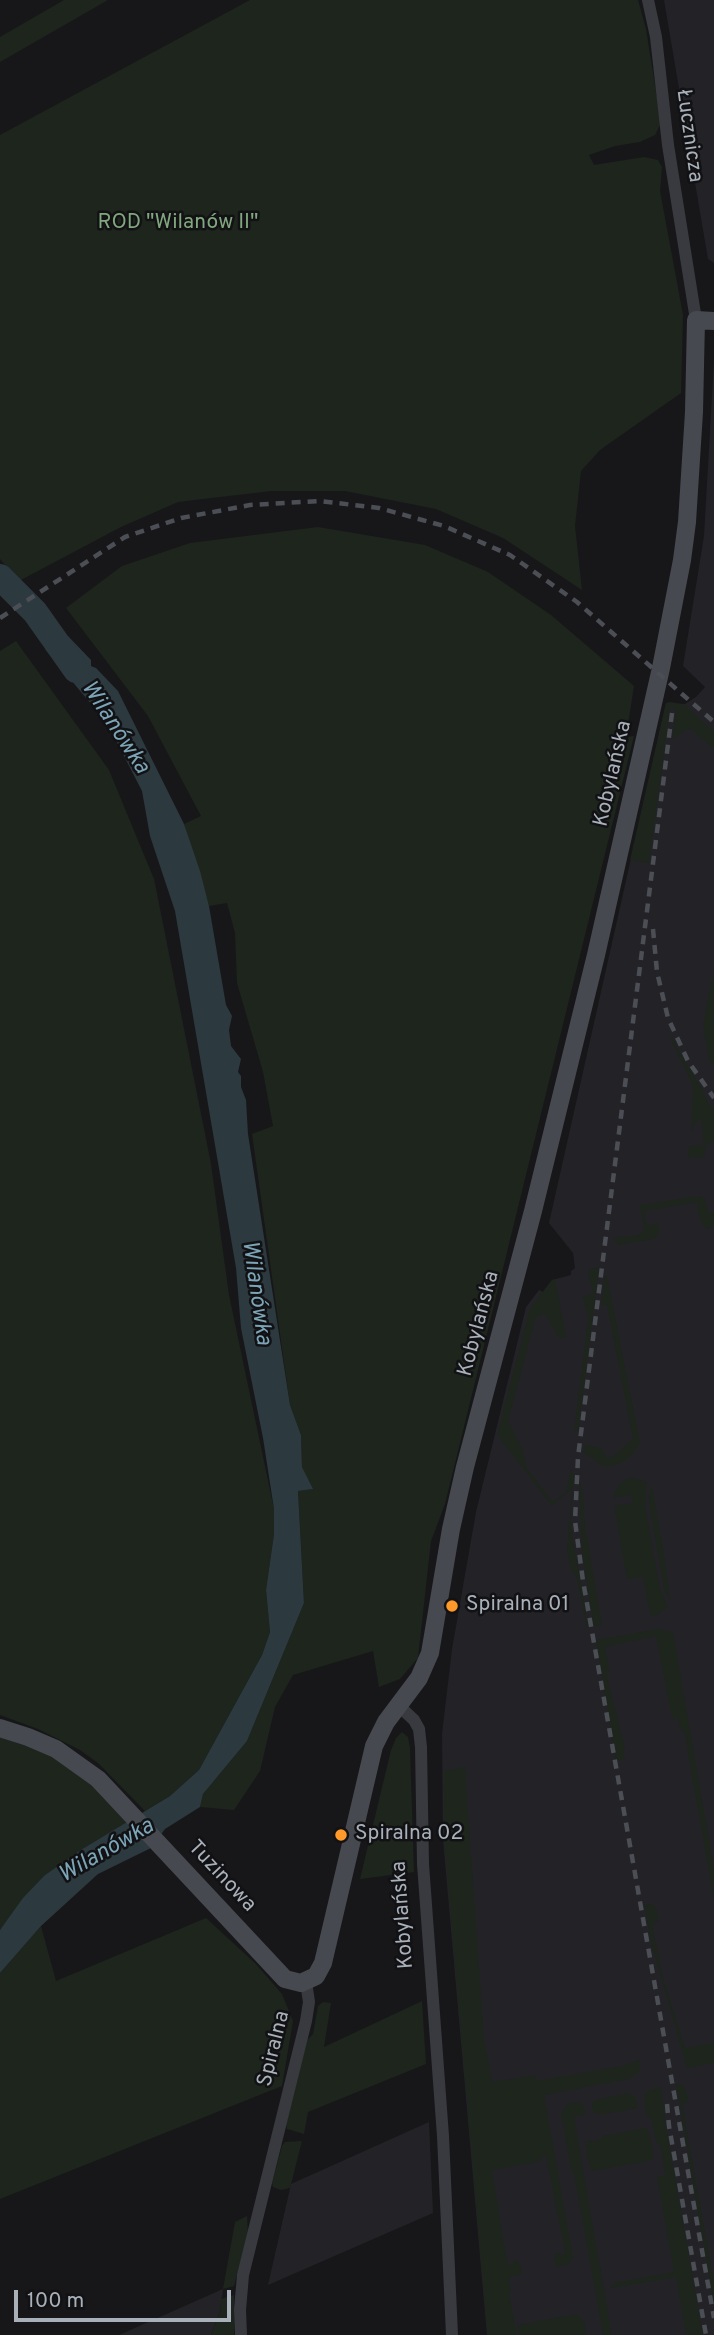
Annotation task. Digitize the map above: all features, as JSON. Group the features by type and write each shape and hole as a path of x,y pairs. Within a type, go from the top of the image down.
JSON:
{"street":[{"name":"Łucznicza","path":"648,0 656,37 668,145 705,320"},
{"name":"Kobylańska","path":"452,2335 443,2136 422,1841 421,1747 419,1730 414,1720 398,1705 419,1678 430,1653 451,1529 465,1467 539,1184 662,668 687,522 694,412 705,320"},
{"path":"306,1982 316,1976 323,1963 374,1746 398,1705"},
{"name":"Tuzinowa","path":"0,1728 40,1742 70,1758 98,1779 280,1975 295,1983 306,1982"},
{"name":"Spiralna","path":"241,2335 242,2283 306,2021 309,2002 306,1982"}],"shaded area":[{"path":"664,0 714,0 714,263 708,259"},
{"path":"714,361 714,2335 487,2335 443,1839 442,1734 452,1649 476,1512 526,1307 539,1290 543,1292 552,1280 571,1275 575,1268 573,1253 549,1223 666,703 685,704 705,687 683,666 704,536"},
{"path":"429,2122 433,2213 268,2285 291,2184"},
{"path":"223,2289 220,2311 211,2335 119,2335"}],"green space":[{"path":"64,0 108,0 0,62 0,37"},
{"name":"ROD \"Wilanów II\"","path":"250,0 638,0 646,29 661,123 655,135 640,142 615,146 589,155 594,165 644,157 658,160 662,167 660,191 683,315 681,393 600,450 581,471 575,526 582,590 503,538 436,509 345,491 271,491 178,502 121,527 19,581 0,559 0,135"},
{"path":"318,527 425,545 488,572 551,615 634,686 626,737 634,736 445,1504 431,1541 418,1658 400,1679 379,1687 373,1651 293,1675 275,1707 260,1771 234,1810 200,1807 203,1794 247,1741 304,1603 298,1491 312,1489 302,1467 301,1435 290,1405 252,1134 273,1126 263,1072 237,983 235,933 227,903 209,906 184,824 201,816 148,716 66,608 122,566 190,543"},
{"path":"16,641 109,770 154,879 211,1164 229,1295 274,1509 274,1534 266,1590 270,1632 262,1655 199,1770 170,1796 145,1811 98,1763 80,1750 38,1729 0,1715 0,651"},
{"path":"666,703 685,705 714,732 714,749 690,728 672,739 676,709 670,708 649,863 630,860"},
{"path":"714,968 714,1064 711,1064 703,1024"},
{"path":"672,1037 710,1107 714,1107 714,1141 707,1143 704,1158 688,1157 689,1146 701,1147 703,1142 702,1121 696,1121 691,1133 693,1086 670,1038"},
{"path":"705,1197 708,1213 714,1212 713,1228 704,1227 697,1202 646,1211 644,1217 648,1225 659,1223 659,1233 654,1239 618,1245 613,1238 640,1235 644,1228 640,1205"},
{"path":"599,1267 578,1431 574,1431 588,1320 583,1296 593,1294 588,1271 592,1271 589,1269"},
{"path":"605,1273 640,1443 625,1461 612,1466 603,1466 583,1452 585,1445 603,1449 606,1458 612,1457 633,1439 607,1305 601,1305"},
{"path":"555,1279 566,1335 562,1339 558,1337 545,1314 536,1317 508,1421 523,1450 526,1467 553,1502 566,1492 571,1467 572,1473 575,1474 571,1509 572,1534 589,1628 587,1629 577,1579 570,1567 567,1550 572,1489 552,1506 497,1435 530,1308"},
{"path":"631,1477 647,1482 645,1504 660,1589 668,1607 656,1616 650,1614 643,1577 627,1579 614,1506 633,1503 631,1495 613,1498 619,1484"},
{"path":"579,1479 602,1625 594,1627 582,1553"},
{"path":"650,1485 664,1554 670,1602 664,1589 649,1503"},
{"path":"658,1629 673,1632 714,1869 714,1901 684,1730 680,1730 678,1718 672,1719 656,1636 605,1647 610,1672 606,1674 625,1748 625,1759 616,1762 596,1640"},
{"path":"402,1732 408,1737 410,1748 414,1872 360,1879 391,1750"},
{"path":"0,1736 49,1753 88,1777 129,1821 45,1875 0,1930"},
{"path":"465,1767 484,2039 492,2082 535,2075 537,2081 640,2060 638,2073 629,2079 544,2095 573,2257 570,2263 556,2267 554,2257 557,2256 554,2254 560,2253 561,2256 565,2252 546,2156 541,2156 542,2161 492,2170 507,2262 511,2265 513,2261 519,2260 517,2263 520,2263 522,2274 509,2277 509,2293 517,2335 488,2335 486,2319 444,1837 444,1771"},
{"path":"652,1904 656,1907 659,1921 652,1924 663,1978 685,2048 714,2043 714,2063 687,2068 652,1946 644,1905"},
{"path":"206,1918 256,1964 282,1994 293,2021 282,2086 0,2199 0,1973 41,1926 56,1981"},
{"path":"422,2001 426,2064 308,2112 304,2134 287,2129 307,2040 313,2034 318,2006 323,2002 331,2003 324,2047"},
{"path":"676,2084 684,2085 689,2102 682,2103 714,2282 714,2304"},
{"path":"661,2087 703,2335 686,2335 676,2277 611,2288 614,2283 674,2272 657,2177 665,2175 660,2145 656,2142 651,2117 647,2117 644,2098 647,2091"},
{"path":"630,2093 636,2098 638,2108 598,2115 597,2112 593,2113 594,2100"},
{"path":"578,2102 583,2104 586,2114 574,2117 612,2335 603,2335 561,2114 566,2105"},
{"path":"646,2128 649,2130 654,2157 652,2160 592,2171 585,2142"},
{"path":"302,2141 290,2188 281,2190 273,2187 282,2146 285,2142"},
{"path":"247,2216 248,2234 234,2286 223,2289 235,2222"},
{"path":"234,2295 234,2335 211,2335 220,2311 221,2299"},
{"path":"577,2314 584,2321 587,2335 519,2335 517,2325"}],"water":[{"path":"68,636 91,660 91,666 118,691 184,824 200,871 209,906 226,1005 232,1016 229,1030 231,1046 241,1059 238,1072 246,1100 248,1134 290,1405 301,1435 302,1467 313,1489 298,1491 304,1603 247,1741 203,1794 200,1807 165,1829 151,1848 98,1874 41,1926 0,1973 0,1930 23,1898 45,1875 79,1851 170,1796 199,1770 262,1655 270,1632 266,1590 274,1534 274,1509 241,1328 236,1268 175,911 150,836 142,791 107,723 45,649"}],"waterway":[{"name":"Wilanówka","path":"0,577 35,612 76,670"}],"railway":[{"path":"0,618 125,537 181,518 250,505 320,501 379,508 444,526 510,555 577,602 714,722"},
{"path":"672,713 578,1457 575,1521 583,1581 714,2318"},
{"path":"653,929 657,972 668,1018 688,1061 714,1098"},
{"path":"667,2104 706,2335"}],"place":[{"name":"Spiralna 01","path":"452,1606"},
{"name":"Spiralna 02","path":"341,1835"}]}
